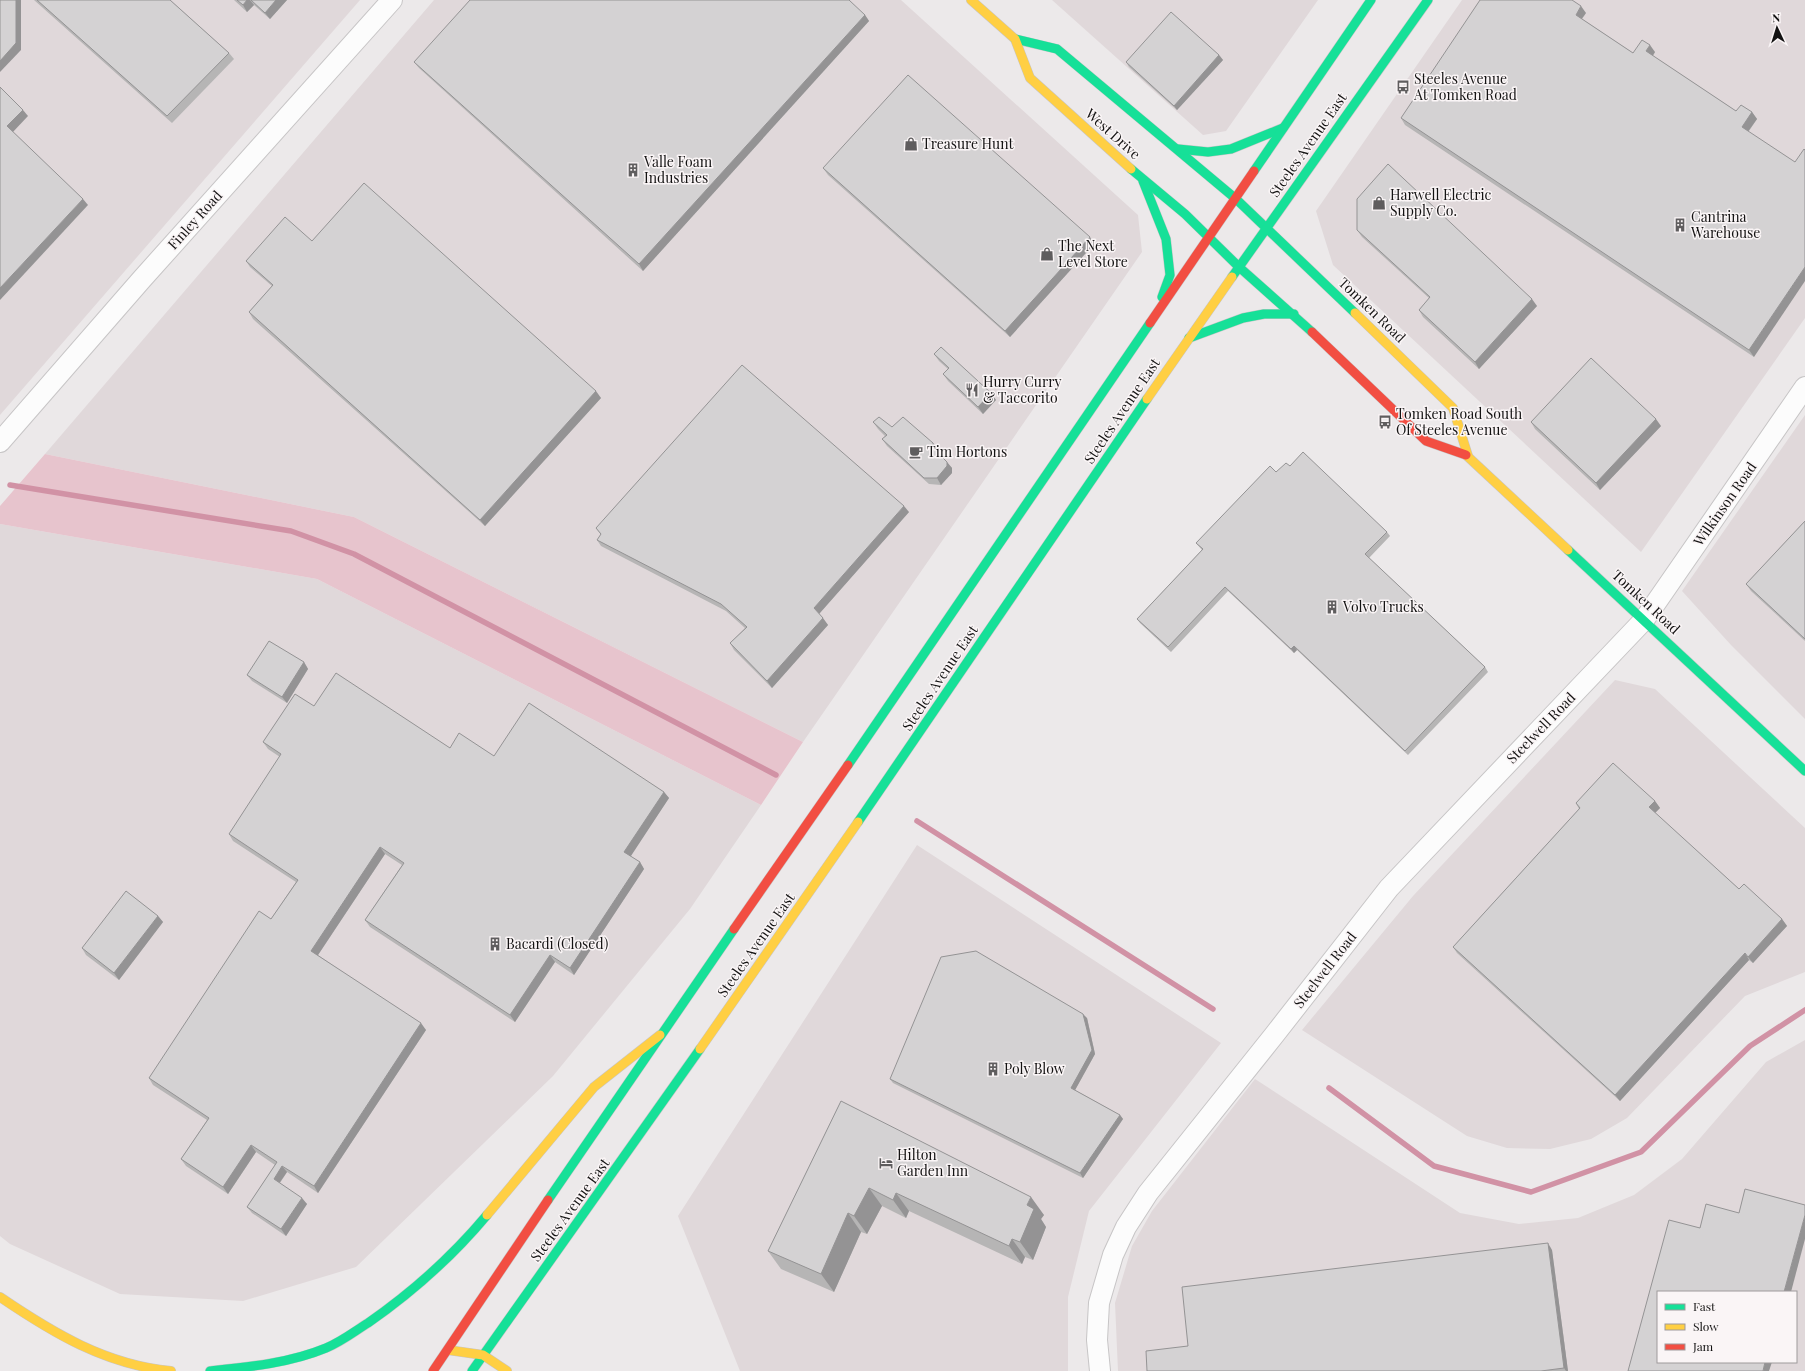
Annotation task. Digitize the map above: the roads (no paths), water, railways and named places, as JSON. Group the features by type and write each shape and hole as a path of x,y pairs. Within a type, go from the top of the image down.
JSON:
{"main road":[{"name":"West Drive","path":"971,0 1015,39 1030,78 1142,178 1210,236"},
{"name":"Steeles Avenue East","path":"433,1371 660,1036 862,746 1371,0"},
{"name":"Steeles Avenue East","path":"472,1371 811,892 1189,338 1428,0"},
{"name":"West Drive","path":"1015,39 1057,49 1236,199"},
{"path":"1178,149 1208,152 1231,149 1283,128"},
{"path":"1142,178 1166,239 1170,275 1155,315"},
{"name":"Tomken Road","path":"1236,199 1453,408 1468,456"},
{"name":"Tomken Road","path":"1210,236 1239,267 1294,314 1426,441 1468,456 1805,770"},
{"path":"1189,338 1243,318 1264,314 1294,314"},
{"path":"210,1371 253,1367 291,1359 327,1348 360,1328 391,1306 427,1278 461,1246 594,1087 660,1036"},
{"path":"0,1297 36,1322 92,1350 140,1367 171,1371"},
{"path":"448,1350 483,1355 507,1371"}],"street":[{"name":"Finley Road","path":"0,442 134,289 392,0"},
{"name":"Wilkinson Road","path":"1644,620 1805,387"},
{"name":"Steelwell Road","path":"1100,1371 1097,1340 1099,1303 1113,1256 1126,1227 1148,1193 1276,1034 1389,888 1644,620"}],"waterway":[{"path":"10,485 291,531 354,554 776,775"},
{"path":"917,821 1213,1009"},
{"path":"1329,1088 1434,1166 1531,1192 1641,1152 1750,1046 1805,1010"}],"place":[{"name":"Steeles Avenue At Tomken Road","path":"1403,87"},
{"name":"Treasure Hunt","path":"911,144"},
{"name":"Valle Foam Industries","path":"633,170"},
{"name":"Harwell Electric Supply Co.","path":"1379,203"},
{"name":"Cantrina Warehouse","path":"1680,225"},
{"name":"The Next Level Store","path":"1047,254"},
{"name":"Hurry Curry & Taccorito","path":"972,390"},
{"name":"Tomken Road South Of Steeles Avenue","path":"1385,422"},
{"name":"Tim Hortons","path":"916,452"},
{"name":"Volvo Trucks","path":"1332,607"},
{"name":"Bacardi (Closed)","path":"495,944"},
{"name":"Poly Blow","path":"993,1069"},
{"name":"Hilton Garden Inn","path":"886,1163"}]}
